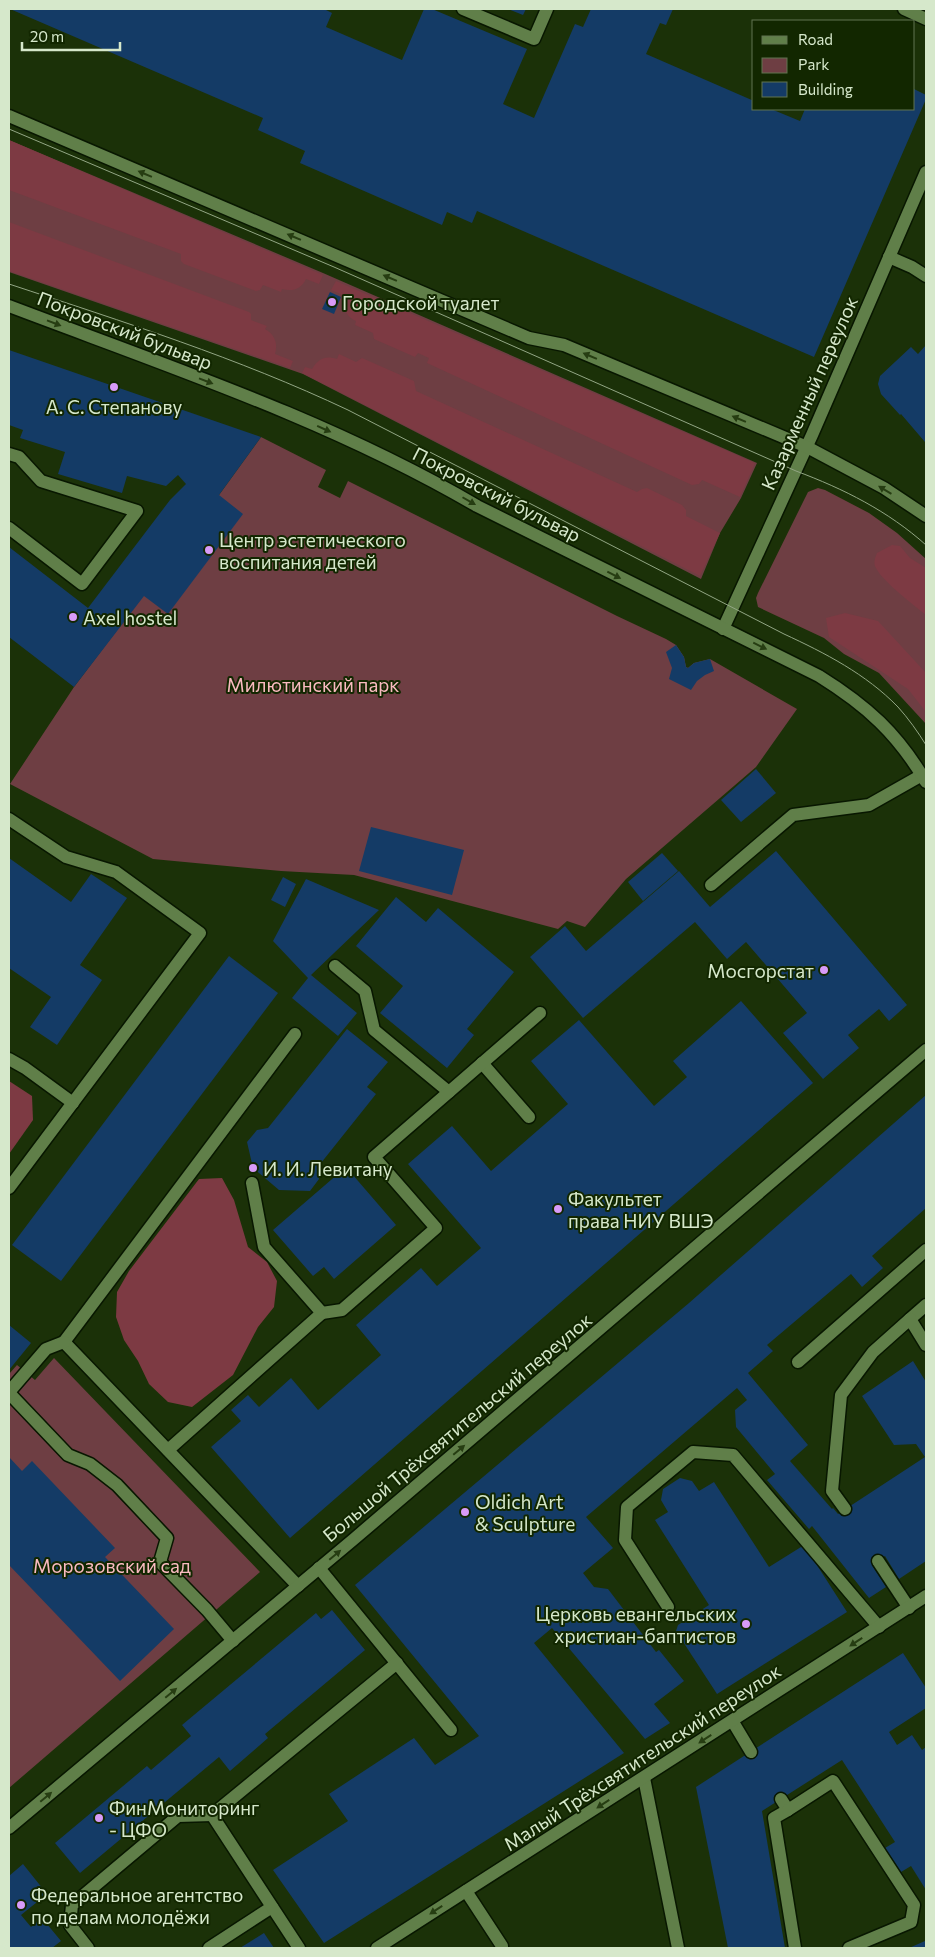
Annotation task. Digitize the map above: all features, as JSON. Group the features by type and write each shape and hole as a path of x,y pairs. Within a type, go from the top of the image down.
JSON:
{"street":[{"path":"463,9 534,39 547,9"},
{"path":"904,9 926,19"},
{"path":"9,116 529,338 564,345 807,447 884,488 926,516"},
{"name":"Казарменный переулок","path":"723,629 807,447 926,172"},
{"path":"889,257 912,267 926,276"},
{"name":"Покровский бульвар","path":"9,306 297,417 432,480 477,506 818,676 851,696 872,714 902,745 924,778"},
{"path":"9,454 19,457 41,481 137,511 82,584 9,528"},
{"path":"711,885 793,815 869,805 924,778"},
{"path":"9,819 66,857 116,872 200,933 9,1188"},
{"path":"335,966 365,992 374,1030 449,1092"},
{"path":"168,1450 322,1313 342,1310 436,1228 374,1157 540,1013"},
{"path":"233,1641 207,1610 160,1562 168,1538 117,1485 90,1464 68,1455 9,1393 46,1350 64,1342 295,1034"},
{"name":"Большой Трёхсвятительский переулок","path":"9,1828 298,1586 926,1050"},
{"path":"9,1060 25,1068 73,1103"},
{"path":"482,1063 529,1117"},
{"path":"252,1183 264,1247 322,1313"},
{"path":"798,1362 926,1250"},
{"path":"844,1509 832,1491 841,1395 873,1352 926,1305"},
{"path":"910,1319 926,1345"},
{"path":"64,1342 298,1586"},
{"path":"668,1607 625,1540 627,1508 693,1452 733,1455 879,1627"},
{"path":"878,1561 909,1608"},
{"path":"319,1568 451,1730"},
{"name":"Малый Трёхсвятительский переулок","path":"377,1948 733,1722 926,1596"},
{"path":"88,1948 70,1925 72,1905 178,1816 212,1815 397,1663"},
{"path":"733,1722 751,1752"},
{"path":"644,1778 678,1948"},
{"path":"795,1948 774,1818 785,1804 833,1781 914,1905 911,1922 849,1948"},
{"path":"212,1815 299,1948"},
{"path":"466,1891 502,1948"},
{"path":"208,1948 272,1907"}],"green space":[{"path":"9,140 323,273 757,463 741,498 720,533 701,579 303,374 9,272"},
{"name":"Милютинский парк","path":"261,437 326,470 318,487 340,498 348,481 666,639 676,645 684,657 686,667 688,668 694,663 710,659 797,709 756,767 626,879 585,927 567,921 558,929 354,875 281,871 153,859 10,784 74,687"},
{"path":"818,488 869,513 897,533 926,559 926,724 879,673 844,654 824,638 758,607 756,598 758,593 808,492"},
{"name":"Морозовский сад","path":"54,1358 260,1572 9,1788 9,1374 17,1365 35,1380"}],"shaded area":[{"path":"9,140 323,275 319,284 306,279 302,285 293,290 282,289 281,292 263,285 260,290 256,291 184,264 181,261 181,254 9,190"},
{"path":"9,222 249,312 251,320 267,326 265,329 275,340 275,354 293,361 290,368 9,271"},
{"path":"336,281 755,463 740,497 702,480 699,484 692,485 427,363 429,358 418,353 415,357 374,339 373,333 355,325 356,321 347,314 344,304 345,296 331,290"},
{"path":"339,354 356,362 362,358 414,381 416,391 637,492 647,488 682,505 686,510 686,516 720,533 700,576 302,373 305,367 312,369 322,359 329,357 337,359"},
{"path":"892,545 900,546 910,558 926,568 926,615 892,586 875,566 874,562 877,553"},
{"path":"845,613 878,621 926,673 926,712 908,689 829,637 826,618"},
{"path":"9,1081 32,1096 33,1120 9,1154"},
{"path":"222,1178 234,1200 248,1247 267,1262 277,1281 274,1307 258,1327 233,1375 192,1407 168,1402 149,1384 138,1361 124,1340 116,1317 117,1292 129,1271 199,1179"}],"building":[{"path":"10,9 324,9 332,13 326,27 402,60 424,9 432,9 527,49 503,104 534,118 575,24 583,27 591,9 673,9 666,25 660,23 646,54 752,100 752,110 773,110 800,121 805,110 915,110 915,90 926,95 926,99 814,357 477,211 472,223 447,212 442,225 300,163 305,151 258,130 263,118"},
{"path":"508,9 526,9 523,15"},
{"name":"Городской туалет","path":"330,292 341,297 334,314 322,309"},
{"path":"926,345 925,442 881,394 878,384 880,376 911,347 918,354"},
{"path":"9,350 261,437 219,495 243,514 168,614 144,596 74,687 9,637 9,547 88,608 170,500 186,484 178,475 166,486 127,476 122,493 58,474 65,452 20,438 23,430 9,425"},
{"path":"676,645 684,657 686,667 688,668 694,663 710,659 714,671 697,681 691,690 669,679 672,668 666,652"},
{"path":"756,769 776,793 741,822 721,800"},
{"path":"371,827 464,850 452,895 359,871"},
{"name":"Мосгорстат","path":"776,851 907,1005 889,1021 879,1009 848,1035 859,1048 823,1079 783,1033 807,1013 746,942 727,959 695,922 583,1018 530,957 565,926 586,951 679,871 710,907"},
{"path":"662,853 678,871 643,901 628,882"},
{"path":"9,858 71,902 91,874 127,898 80,965 102,980 57,1045 30,1027 51,997 9,968"},
{"path":"283,877 296,884 285,907 271,900"},
{"path":"306,879 379,910 311,975 357,1013 338,1036 292,998 308,978 273,941"},
{"path":"396,897 426,922 438,908 514,972 467,1029 474,1035 447,1068 380,1013 403,986 356,946"},
{"path":"229,956 278,993 61,1281 12,1245"},
{"name":"Факультет права НИУ ВШЭ","path":"741,1001 813,1083 290,1538 211,1447 241,1421 231,1410 248,1395 259,1407 291,1378 318,1410 381,1355 356,1325 421,1268 437,1286 481,1248 408,1164 452,1126 491,1171 568,1104 531,1061 579,1020 654,1106 687,1077 673,1061"},
{"path":"347,1029 388,1062 367,1087 376,1094 317,1168 319,1179 310,1191 279,1190 253,1168 247,1142 257,1130 268,1128"},
{"path":"926,1095 926,1208 872,1256 883,1268 862,1287 851,1274 767,1345 773,1351 748,1373 808,1445 790,1461 838,1514 925,1457 916,1444 894,1445 862,1396 913,1361 926,1382 926,1561 899,1579 885,1556 872,1565 886,1587 869,1598 812,1526 809,1529 767,1480 775,1474 736,1427 735,1410 747,1400 737,1388 586,1517 613,1548 583,1573 594,1587 608,1589 656,1652 659,1650 684,1681 654,1704 670,1723 645,1739 552,1628 534,1643 624,1753 324,1943 273,1870 348,1821 329,1794 414,1738 435,1765 479,1736 355,1585 689,1303"},
{"path":"346,1167 396,1225 334,1279 324,1267 313,1276 273,1230"},
{"path":"9,1325 31,1343 9,1370"},
{"path":"9,1457 22,1471 32,1461 115,1548 105,1557 174,1629 120,1681 9,1565"},
{"path":"680,1478 692,1481 699,1491 714,1482 769,1567 801,1547 806,1548 847,1612 717,1694 676,1631 678,1625 709,1605 655,1520 668,1512 661,1500 663,1489"},
{"path":"332,1610 365,1650 265,1734 268,1738 230,1771 219,1757 80,1873 55,1843 147,1766 151,1770 191,1736 182,1725 316,1613 321,1619"},
{"path":"903,1653 926,1688 926,1708 889,1732 897,1745 912,1735 922,1750 926,1747 926,1890 911,1866 901,1872 885,1848 895,1842 842,1760 762,1811 785,1948 728,1948 696,1787"},
{"name":"Федеральное агентство по делам молодёжи","path":"23,1864 47,1894 21,1915 31,1927 42,1918 61,1941 52,1948 9,1948 9,1876"},
{"path":"264,1933 274,1948 240,1948"},
{"path":"925,1941 926,1948 909,1948"}],"tram line":[{"path":"9,129 334,267 831,485 881,511 926,545"},
{"path":"9,284 223,357 348,410 844,665 886,695 913,725 926,745"}],"place":[{"name":"Городской туалет","path":"332,302"},
{"name":"А. С. Степанову","path":"114,387"},
{"name":"Центр эстетического воспитания детей","path":"209,550"},
{"name":"Axel hostel","path":"73,617"},
{"name":"Мосгорстат","path":"824,970"},
{"name":"И. И. Левитану","path":"253,1168"},
{"name":"Факультет права НИУ ВШЭ","path":"558,1209"},
{"name":"Oldich Art & Sculpture","path":"465,1512"},
{"name":"Церковь евангельских христиан-баптистов","path":"746,1624"},
{"name":"ФинМониторинг - ЦФО","path":"99,1818"},
{"name":"Федеральное агентство по делам молодёжи","path":"21,1905"}]}
